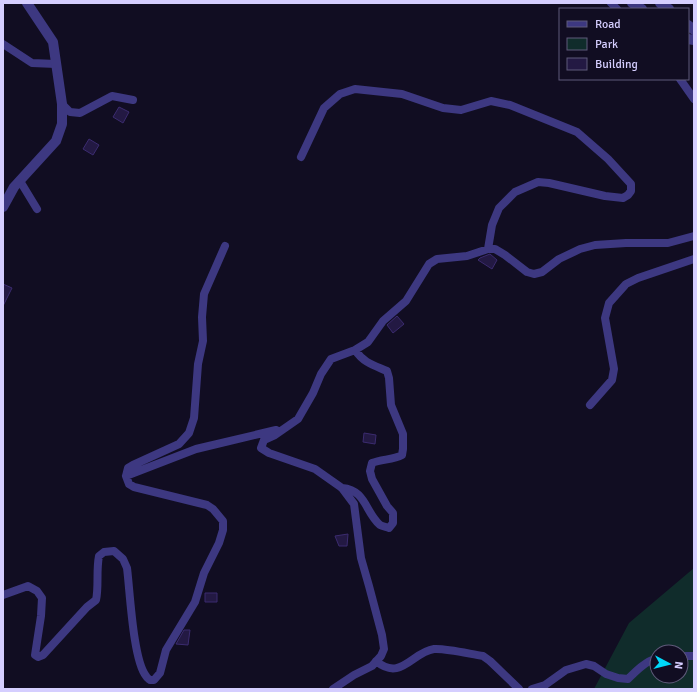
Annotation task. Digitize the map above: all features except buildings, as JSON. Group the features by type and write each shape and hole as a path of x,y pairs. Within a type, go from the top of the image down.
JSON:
{"street":[{"path":"3,207 14,187 56,141 62,124 62,104 53,42 27,3"},
{"path":"3,44 32,63 56,64"},
{"path":"681,80 694,100"},
{"path":"301,157 324,108 340,94 355,89 402,94 443,108 461,110 491,101 510,105 577,132 608,159 631,184 631,191 628,196 623,198 605,196 549,183 538,182 515,192 499,208 492,225 488,249"},
{"path":"62,104 70,112 80,113 112,96 133,100"},
{"path":"20,181 37,209"},
{"path":"332,689 372,666 381,656 384,649 382,635 361,558 354,504 342,488 315,469 269,454 261,448 264,440 298,420 313,393 321,374 331,359 355,350 368,342 382,321 406,301 429,264 437,259 467,256 488,249 495,249 527,272 534,274 542,272 559,259 580,249 595,245 626,242 668,243 694,236"},
{"path":"3,595 28,586 38,591 42,598 41,616 35,655 44,655 87,607 96,600 98,590 97,568 99,556 104,552 114,551 123,560 127,568 137,652 141,666 145,676 150,680 154,680 160,673 166,650 195,602 204,573 219,543 223,530 223,521 213,509 207,505 134,487 129,484 126,476 128,468 179,444 189,432 194,418 198,364 203,341 202,317 204,294 226,246"},
{"path":"590,405 612,380 614,369 605,318 609,304 626,284 638,278 694,259"},
{"path":"342,488 351,488 357,493 380,525 389,528 393,523 393,513 380,492 370,471 372,463 380,460 397,458 402,455 403,434 391,405 387,371 361,359 355,350"},
{"path":"126,476 196,448 285,428"},
{"path":"376,661 382,666 390,669 405,666 426,650 436,649 483,656 519,689"},
{"path":"532,689 545,685 566,670 586,664 594,666 606,674 618,678 628,679 649,662"}],"green space":[{"path":"694,568 694,689 594,689 629,623"}]}
